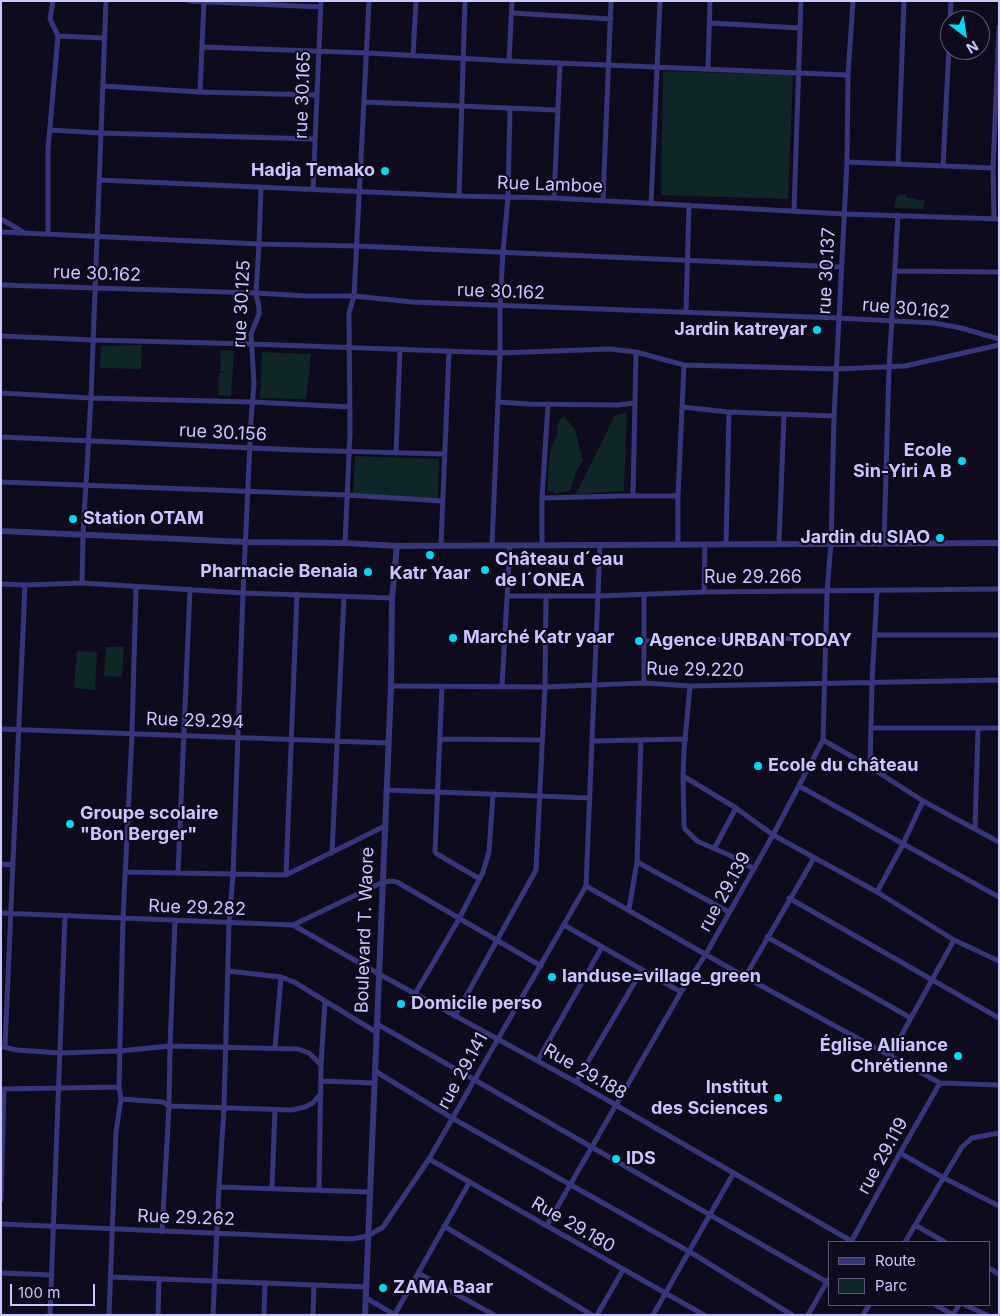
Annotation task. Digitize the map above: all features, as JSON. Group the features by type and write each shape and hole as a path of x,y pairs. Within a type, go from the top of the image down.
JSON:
{"street":[{"path":"48,233 48,149 58,36 50,19 53,1"},
{"path":"82,583 82,534 91,398 106,1"},
{"path":"190,1 320,4"},
{"path":"344,543 348,495 350,407 349,313 354,296 358,246 369,1"},
{"path":"413,56 416,1"},
{"path":"459,196 465,1"},
{"path":"509,61 512,1"},
{"path":"603,201 610,1"},
{"path":"651,204 660,1"},
{"path":"708,68 710,1"},
{"path":"794,210 801,1"},
{"name":"rue 30.137","path":"831,543 834,416 840,267 847,162 848,75 852,1"},
{"path":"898,163 904,1"},
{"path":"200,92 204,2"},
{"name":"rue 30.165","path":"313,189 320,4"},
{"path":"512,13 610,19"},
{"path":"710,23 800,28"},
{"path":"996,218 993,168 999,28"},
{"path":"58,36 104,38"},
{"path":"202,48 368,53 509,61 848,75"},
{"path":"943,166 948,60"},
{"path":"554,198 556,110 560,63"},
{"path":"103,86 317,96"},
{"path":"364,102 556,110"},
{"path":"492,544 500,353 500,306 508,197 510,108"},
{"path":"50,130 315,139"},
{"path":"847,162 993,168"},
{"name":"Rue Lamboe","path":"100,180 459,196 554,198 844,214 996,218"},
{"name":"rue 30.125","path":"213,1315 224,1108 229,923 245,542 253,402 254,375 251,334 259,314 256,293 260,244 261,188"},
{"path":"686,312 689,205"},
{"path":"884,544 891,321 896,271 898,215"},
{"path":"1,219 24,232"},
{"path":"1,232 840,267"},
{"path":"896,271 999,272"},
{"name":"rue 30.162","path":"1,285 354,296 412,302 934,323 999,338"},
{"path":"1,336 500,353 609,349 636,352 684,365 836,369 889,368 914,365 999,345"},
{"path":"396,453 400,349"},
{"path":"441,545 450,351"},
{"path":"634,496 636,352"},
{"path":"678,543 678,496 684,365"},
{"path":"1,393 350,407"},
{"path":"498,402 617,405 634,403"},
{"path":"542,546 542,498 548,404"},
{"path":"682,407 729,412 834,416"},
{"path":"726,543 729,412"},
{"path":"779,543 784,414"},
{"name":"rue 30.156","path":"1,437 349,452 444,454"},
{"path":"1,482 348,495 442,501"},
{"path":"542,498 678,496"},
{"path":"1,532 397,546 492,544 542,546 678,543 999,543"},
{"name":"rue 29.139","path":"547,1225 681,992 730,912 823,740 827,592 831,543"},
{"path":"704,592 705,544"},
{"path":"502,686 510,545"},
{"path":"600,545 586,886 745,977 940,1083 999,1085"},
{"name":"Boulevard T. Waore","path":"365,1315 391,686 392,598 397,546"},
{"path":"1,584 82,583 136,588 392,598"},
{"path":"25,585 20,729 3,1047 17,1050 60,1053 119,1051 170,1046 298,1049 309,1053 321,1065"},
{"path":"109,1315 116,1132 120,1099 119,1051 123,918 132,733 136,588"},
{"path":"178,873 190,589"},
{"name":"Rue 29.266","path":"507,596 999,589"},
{"path":"870,767 877,591"},
{"path":"286,875 297,594"},
{"path":"644,595 644,683"},
{"path":"332,853 344,596"},
{"path":"455,1016 536,870 545,687 546,596"},
{"path":"876,635 999,635"},
{"path":"644,641 827,638"},
{"name":"Rue 29.220","path":"391,686 545,687 644,683 690,686 999,680"},
{"path":"690,686 683,776 685,829 697,841 729,854 754,869"},
{"path":"442,687 436,853 480,879"},
{"path":"872,728 999,728"},
{"path":"974,829 978,728"},
{"name":"Rue 29.294","path":"1,729 183,734 388,743"},
{"path":"440,739 542,740"},
{"path":"593,741 686,739"},
{"path":"629,909 637,862 641,740"},
{"path":"823,740 870,767 922,802 999,842"},
{"path":"683,776 736,808 773,835 877,892 954,940 999,961"},
{"path":"799,786 999,897"},
{"path":"386,790 590,798"},
{"path":"414,994 459,919 487,862 493,794"},
{"path":"877,892 903,844 922,802"},
{"path":"714,849 736,808"},
{"path":"126,872 286,875 384,826"},
{"path":"745,977 789,898 814,858"},
{"path":"637,862 730,912"},
{"path":"1,864 13,865"},
{"path":"383,882 396,882 541,966"},
{"name":"Rue 29.282","path":"1,913 293,925 383,882"},
{"name":"rue 29.141","path":"368,1236 383,1227 429,1159 586,886"},
{"path":"789,898 999,1018"},
{"path":"50,1315 65,916"},
{"path":"162,1232 169,1106 175,921"},
{"name":"Rue 29.188","path":"293,925 414,994 538,1060 850,1241"},
{"path":"564,926 681,992"},
{"path":"767,937 911,1018"},
{"path":"890,1056 954,940"},
{"path":"538,1060 602,947"},
{"path":"576,1082 642,970"},
{"path":"228,971 281,976 376,1032"},
{"path":"275,1048 281,976"},
{"path":"320,1189 321,1065 325,1001"},
{"path":"377,1024 828,1280 808,1315"},
{"path":"375,1071 570,1186 690,1252 792,1315"},
{"path":"322,1081 374,1083"},
{"name":"rue 29.119","path":"853,1241 940,1083"},
{"path":"1,1200 3,1089 119,1087"},
{"path":"120,1099 163,1102 169,1106 292,1110 313,1103 321,1093"},
{"path":"272,1188 275,1110"},
{"path":"906,1241 942,1177 962,1147 972,1138 999,1133"},
{"path":"900,1153 999,1206"},
{"name":"Rue 29.180","path":"429,1159 704,1315"},
{"path":"653,1315 733,1174"},
{"path":"366,1298 395,1314 469,1183"},
{"path":"219,1187 370,1192"},
{"name":"Rue 29.262","path":"1,1224 352,1239 368,1236"},
{"path":"444,1226 592,1315"},
{"path":"914,1226 943,1241"},
{"path":"597,1315 622,1270"},
{"path":"1,1273 52,1275"},
{"path":"418,1273 494,1315"},
{"path":"110,1277 366,1287"},
{"path":"158,1315 159,1279"},
{"path":"264,1315 265,1282"},
{"path":"313,1315 314,1285"},
{"path":"938,1306 953,1315"},
{"path":"966,1306 987,1315"}],"green space":[{"path":"663,71 793,75 788,199 661,195"},
{"path":"899,194 907,195 907,198 918,199 918,201 925,200 923,209 894,208 896,197"},
{"path":"142,345 141,369 100,368 101,346"},
{"path":"221,350 234,351 231,397 218,395 219,373 226,373 220,371"},
{"path":"262,352 311,354 306,399 260,398"},
{"path":"627,412 624,491 576,494 615,415"},
{"path":"563,416 575,429 583,460 576,472 570,491 554,494 553,491 547,491 550,450 558,433 556,429 559,421"},
{"path":"355,456 439,459 438,499 353,493"},
{"path":"106,647 124,647 122,677 104,676"},
{"path":"77,651 97,652 95,690 74,688"}],"place":[{"name":"Hadja Temako","path":"385,171"},
{"name":"Jardin katreyar","path":"817,330"},
{"name":"Ecole Sin-Yiri A B","path":"962,461"},
{"name":"Station OTAM","path":"73,519"},
{"name":"Jardin du SIAO","path":"940,538"},
{"name":"Katr Yaar","path":"430,555"},
{"name":"Château d´eau de l´ONEA","path":"485,570"},
{"name":"Pharmacie Benaia","path":"368,572"},
{"name":"Marché Katr yaar","path":"453,638"},
{"name":"Agence URBAN TODAY","path":"639,641"},
{"name":"Ecole du château","path":"758,766"},
{"name":"Groupe scolaire \"Bon Berger\"","path":"70,824"},
{"name":"landuse=village_green","path":"552,977"},
{"name":"Domicile perso","path":"401,1004"},
{"name":"Église Alliance Chrétienne","path":"958,1056"},
{"name":"Institut des Sciences","path":"778,1098"},
{"name":"IDS","path":"616,1159"},
{"name":"ZAMA Baar","path":"383,1288"}]}
